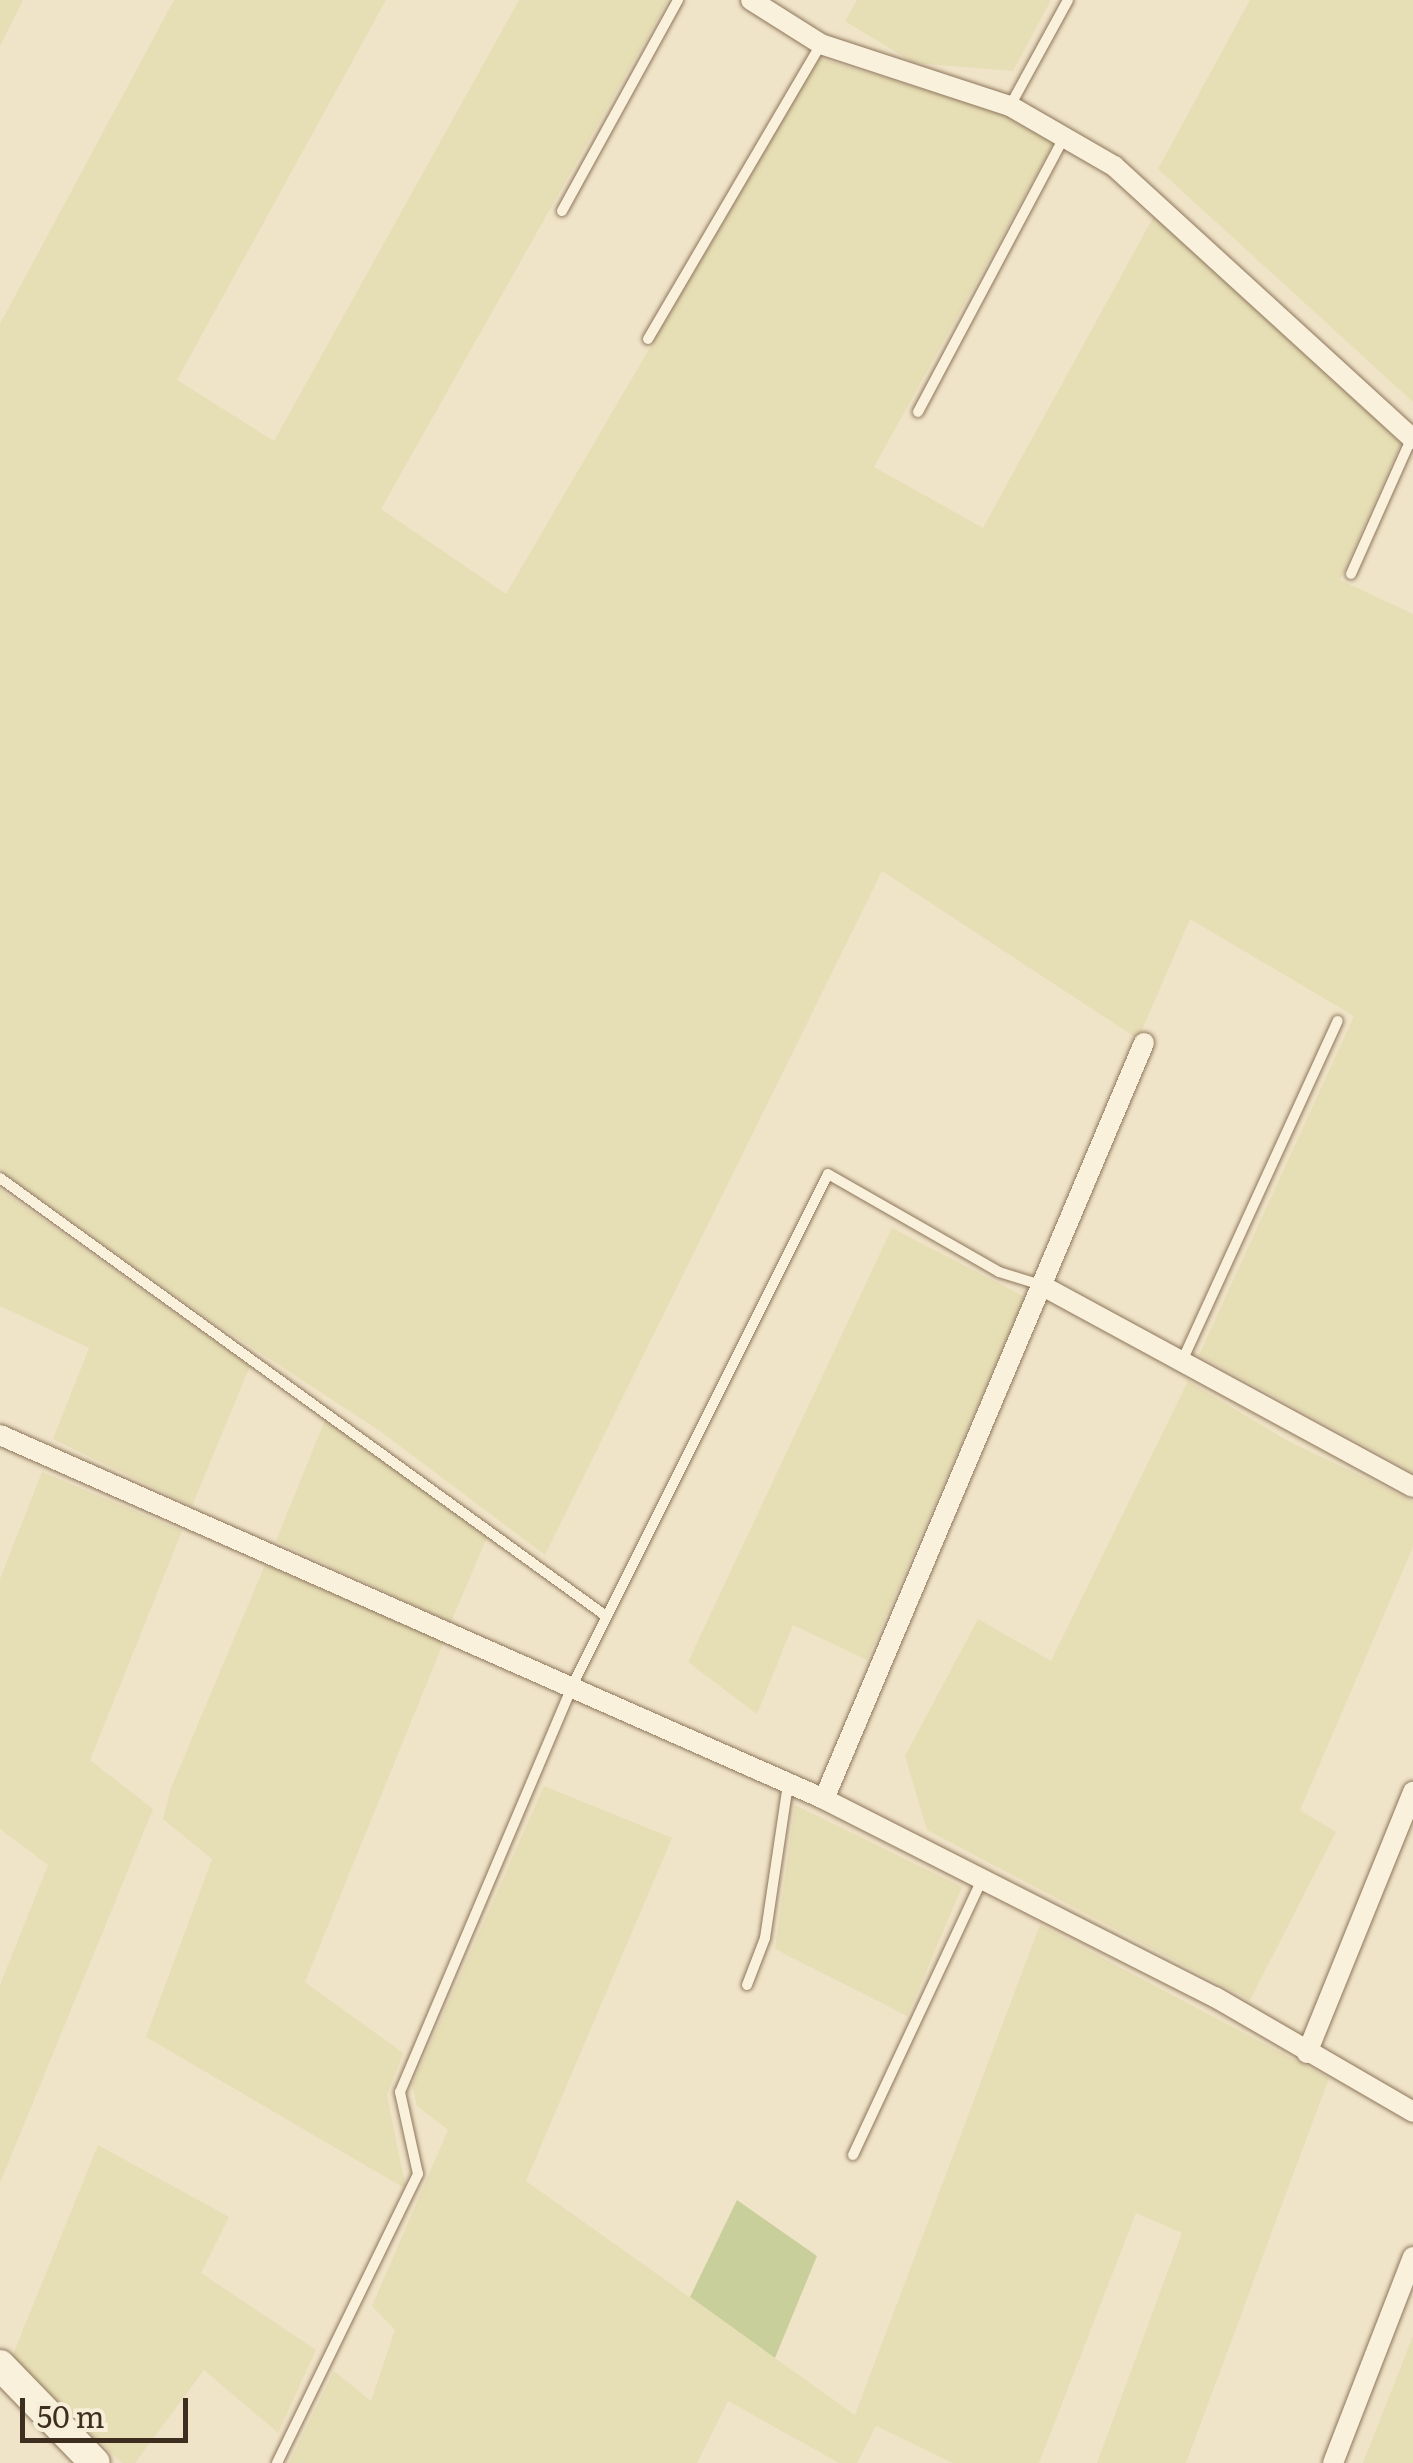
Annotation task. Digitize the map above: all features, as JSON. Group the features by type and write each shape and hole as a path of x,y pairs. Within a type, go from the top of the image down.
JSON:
{"street":[{"path":"751,0 821,44 1010,106 1114,166 1412,438"},
{"path":"824,1799 1144,1043"},
{"path":"1041,1285 1413,1487"},
{"path":"0,1435 824,1799 1215,1997 1413,2112"},
{"path":"1307,2053 1413,1792"},
{"path":"1333,2463 1413,2257"},
{"path":"0,2365 96,2463"}],"lane":[{"path":"562,211 678,0"},
{"path":"1010,106 1068,0"},
{"path":"648,339 821,44"},
{"path":"918,412 1066,135"},
{"path":"1351,574 1412,438"},
{"path":"1182,1362 1338,1021"},
{"path":"277,2463 418,2174 400,2092 572,1686 828,1174 1000,1272 1041,1285"},
{"path":"0,1178 606,1616"},
{"path":"747,1985 765,1938 788,1783"},
{"path":"853,2155 982,1880"}],"shaded area":[{"path":"0,0 23,0 0,46"},
{"path":"174,0 386,0 177,380 274,441 519,0 668,0 381,509 506,594 819,58 1007,115 1054,142 874,467 983,528 1155,214 1401,443 1340,580 1413,614 1413,1472 1199,1355 1354,1016 1190,919 1138,1039 882,871 545,1555 380,1431 207,1318 0,1170 0,324"},
{"path":"857,0 1051,0 1013,71 914,63 845,21"},
{"path":"1250,0 1413,0 1413,402 1158,169"},
{"path":"0,1189 250,1366 192,1506 53,1439 89,1348 0,1306"},
{"path":"892,1228 1025,1297 867,1660 793,1625 757,1714 688,1662"},
{"path":"1188,1381 1288,1441 1413,1501 1413,1547 1300,1810 1336,1832 1250,2000 927,1830 905,1756 978,1619 1051,1661"},
{"path":"327,1415 488,1535 451,1622 276,1541"},
{"path":"42,1472 182,1531 90,1760 153,1809 0,2183 0,1985 48,1865 0,1829 0,1579"},
{"path":"265,1565 444,1641 305,1982 403,2053 387,2095 406,2189 146,2037 212,1859 163,1819 171,1788"},
{"path":"544,1786 672,1838 526,2181 855,2415 1040,1925 1329,2078 1186,2463 1097,2463 1182,2233 1136,2213 1039,2463 953,2463 876,2426 857,2463 839,2463 728,2401 697,2463 289,2463 334,2371 371,2401 395,2330 372,2306 448,2130 417,2106 412,2085"},
{"path":"795,1805 962,1887 907,2016 775,1949"},
{"path":"98,2145 229,2217 201,2273 316,2350 278,2433 204,2370 135,2463 122,2463 12,2357"},
{"path":"1413,2336 1413,2463 1363,2463"}],"green space":[{"path":"737,2200 817,2256 775,2358 690,2297"}]}
